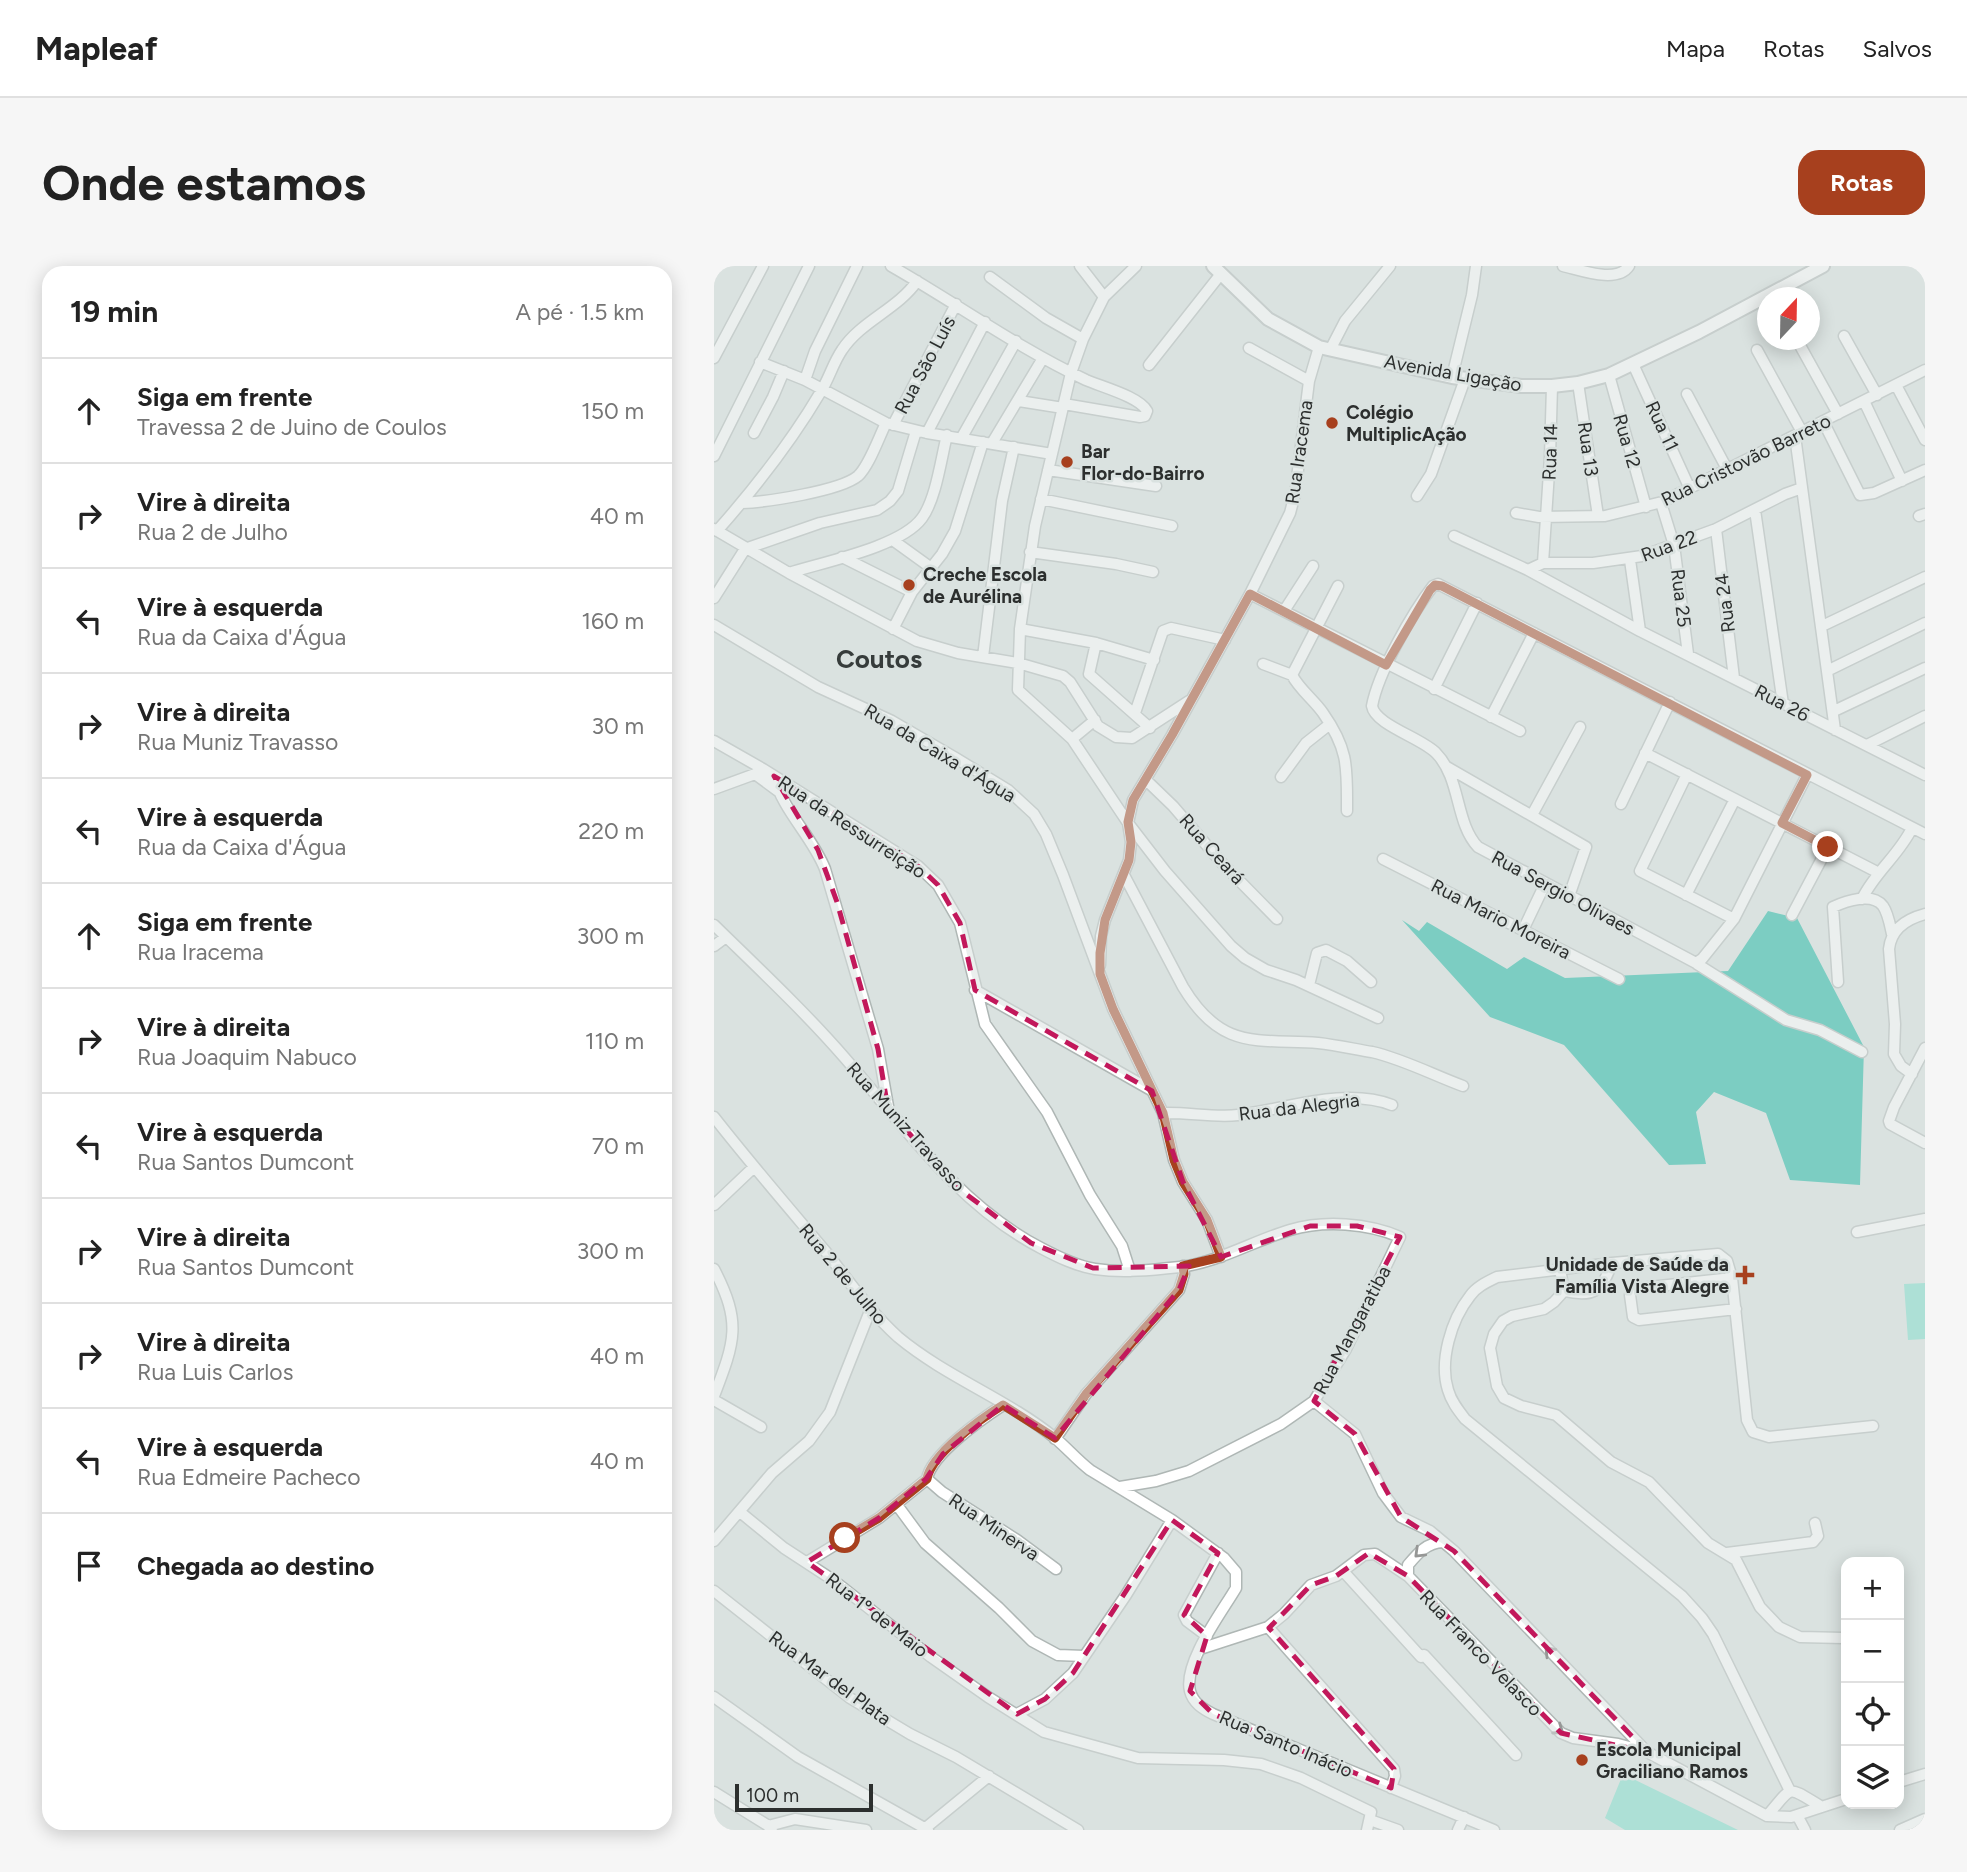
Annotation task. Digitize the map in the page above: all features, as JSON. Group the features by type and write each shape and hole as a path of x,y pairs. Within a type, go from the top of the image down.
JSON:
{"main road":[{"name":"Avenida Ligação","path":"1217,271 1268,319 1325,348 1459,378 1521,386 1552,386 1609,375 1633,365 1823,266"}],"street":[{"path":"714,358 762,266"},
{"path":"714,456 809,266"},
{"path":"805,380 815,351 857,266"},
{"path":"891,266 1043,358 1145,406 1146,414 1140,417 1019,401"},
{"path":"1080,266 1104,297"},
{"path":"1136,266 1104,297 1083,339 1072,373 1030,552 1020,629 1018,690 1072,739 1128,822 1177,886 1230,946 1266,970 1309,985 1378,1018"},
{"name":"Rua Iracema","path":"1100,974 1101,936 1129,860 1131,842 1128,822 1133,800 1225,640 1290,513 1297,482 1309,381 1325,348 1390,266"},
{"path":"1417,496 1431,474 1459,378 1476,266"},
{"path":"1563,266 1617,275 1626,271 1629,266"},
{"path":"1149,365 1217,271"},
{"path":"990,277 1046,318 1083,339"},
{"path":"918,281 910,292 850,340 838,356 822,390 792,438 742,503 716,530 745,549 893,629 938,648 1018,663 1063,676 1106,732 1123,738 1132,738 1150,728 1193,698"},
{"name":"Rua São Luís","path":"742,503 813,492 858,476 956,304"},
{"path":"714,598 745,549 820,523 884,506 898,491 921,432 985,322"},
{"path":"1843,335 1877,395"},
{"path":"962,438 1016,341"},
{"path":"1249,348 1309,381"},
{"path":"1757,350 1798,434 1802,488 1829,670 1835,730"},
{"path":"1803,350 1838,414"},
{"path":"893,629 912,592 942,554 955,531 988,442 1019,401 1043,358"},
{"path":"760,362 805,380 889,424 1052,454"},
{"name":"Rua 11","path":"1633,365 1690,489"},
{"name":"Rua Cristovão Barreto","path":"1516,513 1545,517 1598,516 1661,503 1925,370"},
{"path":"754,433 784,371"},
{"name":"Rua 12","path":"1609,375 1646,507"},
{"name":"Rua 13","path":"1578,383 1598,516"},
{"path":"1896,385 1925,440"},
{"name":"Rua 14","path":"1543,563 1552,386"},
{"path":"1687,394 1727,469"},
{"path":"1864,401 1902,481"},
{"path":"1823,421 1860,495 1874,493 1925,470"},
{"path":"789,573 894,541 915,526 926,511 947,435"},
{"path":"983,657 1002,501 1014,447"},
{"path":"1048,470 1156,486"},
{"name":"Rua 22","path":"1528,570 1543,563 1630,560 1716,529 1802,488"},
{"path":"1041,499 1172,526"},
{"name":"Rua 25","path":"1661,503 1674,545 1688,654"},
{"path":"1755,510 1783,704"},
{"name":"Rua 24","path":"1716,529 1734,678"},
{"name":"Rua 26","path":"1454,536 1528,570 1640,631 1925,775"},
{"path":"894,541 930,567"},
{"path":"1030,552 1153,572"},
{"path":"842,556 912,592"},
{"path":"1630,560 1640,631"},
{"path":"1284,611 1313,566"},
{"path":"1822,626 1925,577"},
{"path":"1292,675 1338,586"},
{"path":"1386,665 1433,586 1442,586 1925,834"},
{"path":"1250,594 1520,731"},
{"path":"1434,689 1477,603"},
{"path":"1829,670 1925,623"},
{"name":"Rua da Caixa d'Água","path":"714,625 818,687 892,721 1008,790 1024,803 1046,834 1113,1009 1163,1113 1174,1160 1183,1182 1207,1220 1221,1257"},
{"path":"1020,629 1096,643 1154,660"},
{"path":"1135,713 1161,634 1166,629 1225,640"},
{"path":"1491,717 1534,633"},
{"path":"1096,643 1089,674 1150,728"},
{"path":"1263,664 1292,675 1330,724 1346,758 1347,811"},
{"name":"Rua Sergio Olivaes","path":"1386,665 1372,706 1374,713 1383,721 1429,746 1446,767 1475,844 1697,964 1786,1020 1820,1030 1862,1052"},
{"path":"1834,710 1925,668"},
{"path":"1621,804 1670,702"},
{"path":"1867,745 1925,716"},
{"path":"1072,739 1095,720"},
{"path":"1281,777 1306,743 1330,724"},
{"path":"1532,815 1580,727"},
{"name":"Rua da Ressurreição","path":"714,741 918,866 938,885 960,923 985,1024 1047,1112 1090,1195 1122,1246 1130,1271"},
{"path":"1645,753 1879,873"},
{"path":"1446,767 1586,847 1569,896"},
{"path":"714,789 755,774 778,791"},
{"path":"1687,774 1640,871 1734,919"},
{"path":"1697,964 1734,919 1807,775"},
{"path":"774,776 778,791 818,850 825,869 878,1049 888,1109"},
{"name":"Rua Ceará","path":"1146,780 1277,919"},
{"path":"1686,895 1735,799"},
{"path":"1862,899 1879,873 1899,851 1912,828"},
{"path":"1792,915 1828,847"},
{"name":"Rua Mario Moreira","path":"1383,859 1619,979"},
{"path":"1124,874 1183,987 1200,1012 1214,1025 1248,1039 1321,1044 1376,1053 1463,1086"},
{"path":"1523,930 1545,884"},
{"path":"1838,982 1832,909 1835,905 1862,899 1875,900 1883,907 1892,934 1889,957 1895,1024 1894,1054 1901,1066 1912,1073"},
{"path":"1892,934 1907,921 1925,914"},
{"name":"Rua Muniz Travasso","path":"714,925 804,1014 954,1185 1003,1225 1074,1263 1093,1268 1130,1271 1183,1266 1221,1257 1292,1229 1333,1225 1367,1228 1400,1237 1392,1255"},
{"path":"714,946 726,937"},
{"path":"1309,985 1317,953 1326,950 1347,961 1371,982"},
{"path":"975,990 1152,1091"},
{"path":"1925,1048 1892,1111 1890,1124 1925,1143"},
{"name":"Rua da Alegria","path":"1163,1113 1238,1115 1290,1105 1366,1098 1392,1105"},
{"name":"Rua 2 de Julho","path":"714,1117 753,1168 811,1234 870,1311 923,1356 1055,1438 1076,1459 1172,1520 1218,1553 1236,1572"},
{"path":"714,1205 753,1168"},
{"path":"1857,1232 1925,1219"},
{"path":"1797,1815 1804,1802 1794,1791 1702,1618 1682,1596 1465,1419 1454,1405 1448,1389 1446,1355 1458,1315 1470,1295 1497,1277 1712,1254 1723,1257 1732,1278 1747,1420 1753,1432 1769,1437 1873,1426"},
{"name":"Rua Mangaratiba","path":"1120,1487 1156,1481 1189,1471 1281,1424 1314,1401 1346,1349 1392,1255"},
{"path":"1564,1291 1581,1294 1593,1292 1604,1283 1612,1263"},
{"path":"1055,1438 1086,1394 1179,1290 1184,1274 1183,1266"},
{"path":"714,1269 733,1317 734,1330 727,1362 714,1398 761,1427"},
{"path":"1560,1269 1564,1291"},
{"path":"1732,1278 1632,1289 1630,1295 1633,1317 1639,1321 1736,1310"},
{"path":"1564,1291 1544,1309 1512,1316 1498,1327 1490,1348 1500,1391 1511,1402 1556,1415 1611,1462 1649,1482 1708,1543 1740,1565 1760,1607 1779,1627 1800,1637 1841,1638"},
{"path":"714,1541 782,1463 809,1441 830,1412 870,1311"},
{"path":"1314,1401 1355,1434 1391,1506 1401,1517 1430,1531 1443,1542"},
{"path":"807,1562 863,1528 929,1482 928,1473 943,1454 970,1429 1003,1405"},
{"name":"Rua Minerva","path":"929,1482 1056,1569"},
{"path":"897,1505 925,1543 1032,1641 1058,1656 1084,1656"},
{"name":"Rua 1º de Maio","path":"740,1512 931,1657 1044,1732 1130,1756 1261,1764 1301,1778 1368,1820 1398,1830"},
{"path":"1017,1714 1055,1692 1084,1656 1126,1595 1172,1520"},
{"path":"1726,1553 1813,1542 1818,1536 1815,1523"},
{"name":"Rua Franco Velasco","path":"1647,1752 1443,1542 1428,1545 1408,1565 1408,1576 1561,1733 1573,1738 1618,1744 1647,1752 1767,1816 1779,1818 1797,1815 1841,1801"},
{"path":"1207,1636 1187,1621 1184,1615 1218,1553"},
{"path":"1200,1649 1268,1627 1311,1585 1343,1571 1368,1553 1383,1558 1408,1576"},
{"path":"1343,1571 1516,1755"},
{"name":"Rua Santo Inácio","path":"1236,1572 1236,1588 1200,1649 1189,1684 1193,1698 1204,1709 1494,1830"},
{"name":"Rua Mar del Plata","path":"714,1591 850,1698 989,1776 1078,1830"},
{"name":"Rua Santo Inácio","path":"1268,1627 1394,1769 1391,1788"},
{"path":"714,1697 798,1757 926,1829 989,1776"},
{"path":"1904,1780 1925,1774"},
{"path":"1767,1816 1783,1795 1794,1791 1822,1807"},
{"path":"714,1792 772,1828 795,1819 866,1830"},
{"path":"1780,1801 1785,1812 1797,1815 1805,1830"},
{"path":"1458,1830 1464,1817"},
{"path":"1900,1830 1925,1819"}],"highlighted area":[{"path":"774,776 918,866 938,885 960,923 975,990 1152,1091 1183,1182 1221,1257 1310,1226 1357,1226 1400,1237 1314,1401 1355,1434 1401,1517 1454,1551 1647,1752 1561,1733 1408,1576 1369,1553 1336,1576 1311,1585 1269,1628 1394,1769 1391,1788 1213,1714 1190,1691 1207,1636 1184,1615 1218,1553 1172,1520 1073,1673 1045,1699 1017,1714 807,1562 879,1518 926,1479 943,1454 1003,1405 1055,1438 1179,1290 1189,1266 1093,1268 1031,1243 954,1185 888,1109 878,1049 837,902 818,850"}],"green space":[{"path":"1768,911 1797,918 1864,1047 1860,1185 1790,1180 1766,1113 1714,1092 1696,1112 1706,1164 1669,1165 1564,1045 1490,1017 1402,920 1419,931 1427,922 1507,969 1524,957 1565,978 1728,971"},
{"path":"1925,1283 1925,1339 1908,1340 1904,1284"},
{"path":"1623,1774 1738,1830 1625,1830 1605,1818"}],"place":[{"name":"Colégio MultiplicAção","path":"1332,423"},
{"name":"Bar Flor-do-Bairro","path":"1067,462"},
{"name":"Creche Escola de Aurélina","path":"909,585"},
{"name":"Unidade de Saúde da Família Vista Alegre","path":"1745,1275"},
{"name":"Escola Municipal Graciliano Ramos","path":"1582,1760"}],"district":[{"name":"Coutos","path":"879,659"}],"route":[{"path":"845,1538 897,1505 927,1479 935,1462 943,1454 970,1429 1003,1405 1055,1438 1086,1394 1179,1290 1184,1274 1183,1266 1221,1257 1207,1220 1183,1182 1174,1160 1163,1113 1113,1009 1100,974 1100,953 1105,920 1129,860 1131,842 1128,822 1133,800 1250,594 1386,665 1420,604 1433,586 1442,586 1807,775 1782,823 1828,847"}]}
